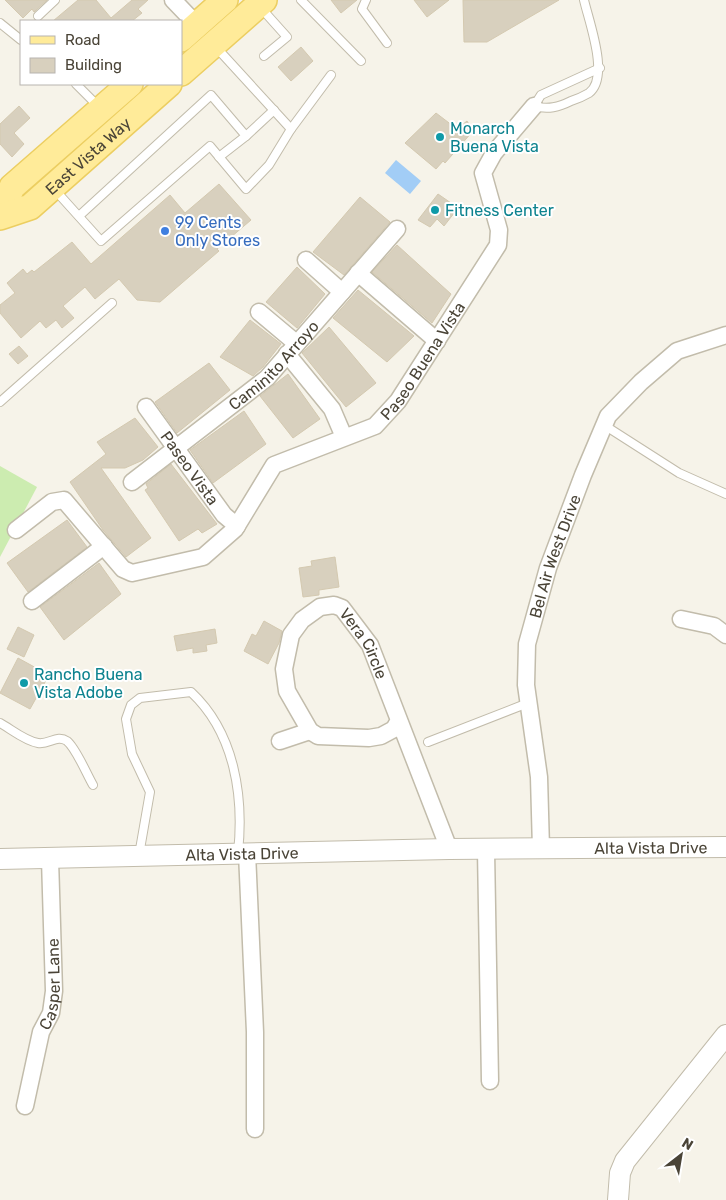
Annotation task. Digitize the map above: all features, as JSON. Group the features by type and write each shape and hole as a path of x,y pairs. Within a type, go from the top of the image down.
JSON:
{"main road":[{"path":"189,32 225,0"},
{"path":"182,72 214,44 208,33 210,28 255,2"},
{"name":"East Vista Way","path":"0,216 12,187 129,85"},
{"name":"East Vista Way","path":"0,216 30,207 168,85"}],"street":[{"path":"173,0 189,32"},
{"name":"Paseo Buena Vista","path":"16,530 52,502 64,500 123,569 132,573 203,557 237,526 274,465 375,426 398,401 498,245 500,230 483,173 494,152 534,106"},
{"name":"Caminito Arroyo","path":"132,482 267,378 291,348 397,229"},
{"path":"306,260 342,292"},
{"path":"358,273 437,341"},
{"path":"259,312 291,348 332,409 344,437"},
{"name":"Bel Air West Drive","path":"541,849 539,777 526,685 527,644 548,568 608,416 640,382 677,351 726,335"},
{"name":"Paseo Vista","path":"146,407 224,516 237,526"},
{"path":"32,601 104,546"},
{"name":"Vera Circle","path":"310,731 287,691 284,669 291,636 302,620 320,607 334,605 342,608 370,645 398,722 449,849"},
{"path":"681,619 714,626 726,635"},
{"path":"280,741 310,731 318,736 369,738 394,729 398,722"},
{"name":"Alta Vista Drive","path":"0,859 449,849 726,847"},
{"path":"486,850 490,1081"},
{"path":"242,853 255,1032 255,1129"},
{"name":"Casper Lane","path":"25,1106 41,1032 51,1012 54,991 50,859"},
{"path":"618,1200 620,1173 625,1160 726,1034"}],"lane":[{"path":"38,16 55,0"},
{"path":"301,0 361,61"},
{"path":"366,0 362,8 387,43"},
{"path":"584,0 600,68 597,82 590,92 560,106 545,109 534,106 541,95 600,68"},
{"path":"255,2 287,37 264,56"},
{"path":"0,24 20,39"},
{"path":"214,44 291,129"},
{"path":"52,187 101,241 210,146 246,189 269,165 291,129 331,76"},
{"path":"77,85 101,109"},
{"path":"78,216 211,96 246,136"},
{"path":"219,157 246,136 274,110"},
{"path":"0,402 112,304"},
{"path":"604,425 679,473 726,494"},
{"path":"138,856 150,792 132,754 126,719 130,705 140,698 191,692 200,701 220,730 234,763 240,802 242,853"},
{"path":"428,742 528,702"},
{"path":"0,723 36,743 46,744 55,739 62,738 69,742 93,785"}],"green space":[{"path":"0,466 37,487 0,557"}],"water":[{"path":"396,160 421,181 410,194 385,173"}],"building":[{"path":"5,0 47,0 34,12 32,9 23,18"},
{"path":"78,0 96,0 111,18 132,0 148,0 138,9 142,13 133,20 54,20"},
{"path":"331,0 357,0 341,13"},
{"path":"414,0 449,0 427,17"},
{"path":"463,0 559,0 487,42 464,42"},
{"path":"301,47 313,61 291,81 278,67"},
{"path":"19,106 30,118 14,133 24,144 12,157 0,144 0,124"},
{"name":"Monarch Buena Vista","path":"436,113 457,129 467,121 473,131 445,163 443,161 436,169 405,143"},
{"path":"219,184 251,220 217,249 219,251 160,302 137,300 119,279 95,299 85,287 63,306 74,318 62,328 56,320 46,328 40,321 21,338 0,313 0,305 15,293 7,283 23,269 27,274 32,270 34,272 72,242 91,264 170,195 185,213"},
{"name":"Fitness Center","path":"438,194 451,203 449,206 455,212 444,226 437,219 430,227 418,220"},
{"path":"360,197 390,222 344,275 313,252"},
{"path":"397,245 451,294 432,323 372,272"},
{"path":"297,267 325,294 297,328 266,302"},
{"path":"358,290 414,336 387,362 333,318"},
{"path":"250,320 281,344 263,367 253,376 220,357"},
{"path":"329,327 376,383 346,407 302,353"},
{"path":"19,346 28,356 18,364 9,354"},
{"path":"209,363 230,390 177,433 155,402"},
{"path":"288,374 320,419 293,438 260,396"},
{"path":"244,411 266,444 213,483 190,450"},
{"path":"135,418 158,447 143,460 125,468 101,468 151,538 126,557 103,530 70,482 106,454 97,442"},
{"path":"171,464 217,524 202,533 198,529 179,541 145,490 148,488 146,484"},
{"path":"67,520 87,547 28,592 7,563"},
{"path":"335,557 339,587 319,590 319,595 303,597 299,568 312,566 311,561"},
{"path":"99,563 121,594 64,640 40,607"},
{"path":"264,621 282,631 279,643 268,664 244,651 252,634 256,636"},
{"path":"18,627 34,635 24,657 7,649"},
{"path":"215,629 217,643 206,645 207,651 193,653 193,648 177,651 174,636"},
{"name":"Rancho Buena Vista Adobe","path":"18,658 49,675 30,709 0,693"}],"place":[{"name":"Monarch Buena Vista","path":"440,137"},
{"name":"Fitness Center","path":"435,210"},
{"name":"99 Cents Only Stores","path":"165,231"},
{"name":"Rancho Buena Vista Adobe","path":"24,683"}]}
